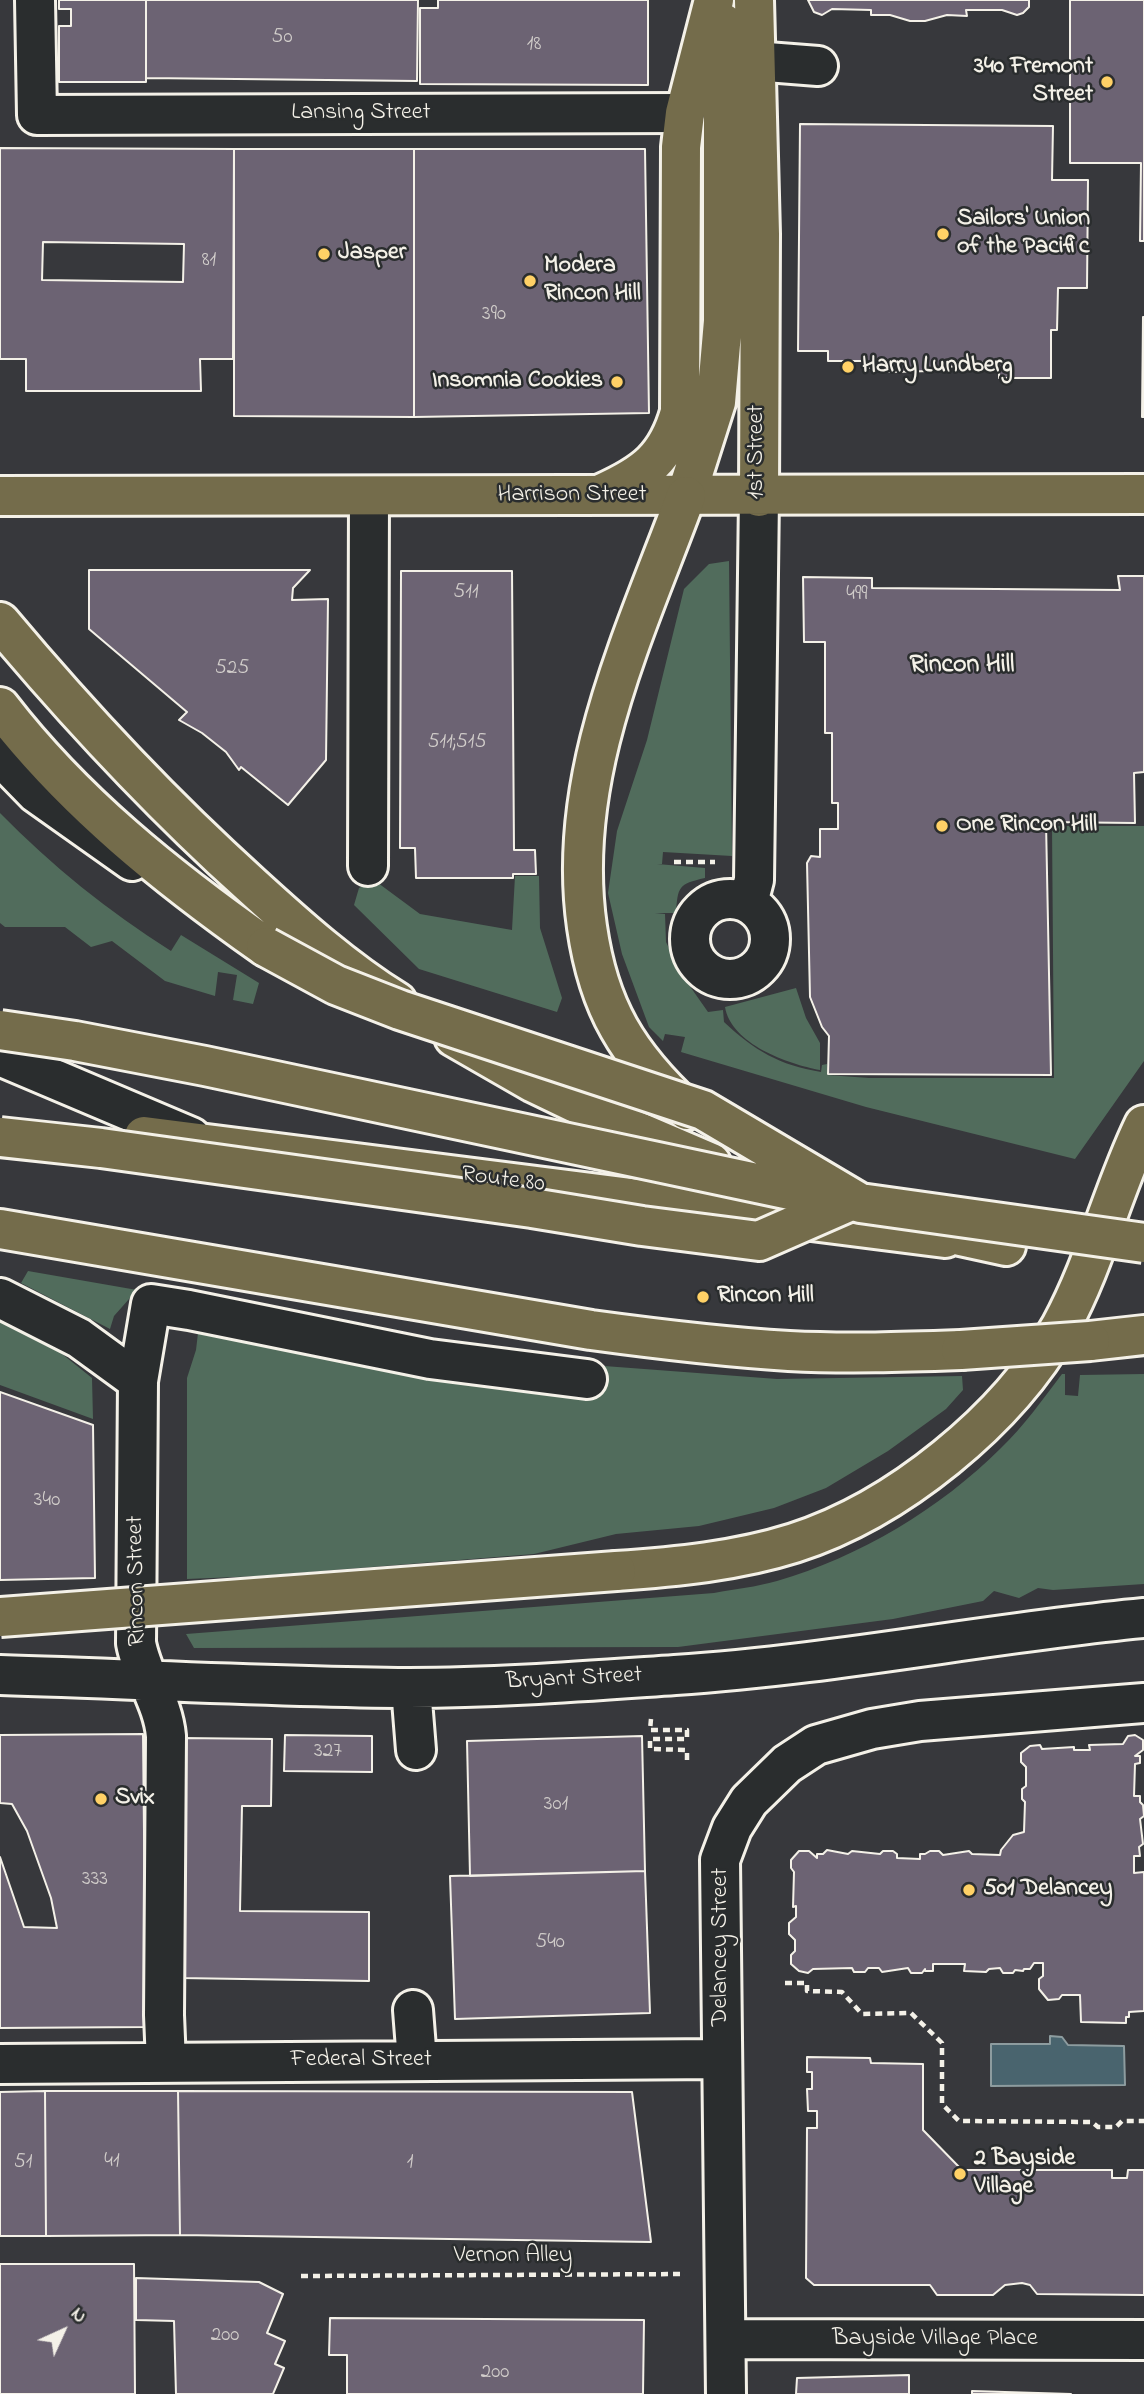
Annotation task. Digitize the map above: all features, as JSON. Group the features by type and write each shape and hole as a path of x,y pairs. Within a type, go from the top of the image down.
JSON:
{"main road":[{"path":"595,497 626,483 657,458 668,445 680,412 680,181 685,113 714,0"},
{"path":"724,0 723,321 716,402 686,496 617,682 592,774 585,824 583,870 584,908 590,950 601,989 619,1028 659,1083 690,1112 722,1135 801,1176 903,1215 1006,1246"},
{"name":"1st Street","path":"754,0 760,234 759,497"},
{"name":"Harrison Street","path":"0,496 595,497 632,494 759,497 1144,494"},
{"path":"0,622 166,807 213,851 321,947 386,995 461,1042 534,1083 696,1158 852,1209 932,1230 1144,1270"},
{"path":"0,707 46,761 149,860 266,947 336,985 400,1010 703,1110 854,1203"},
{"name":"Route 80","path":"0,1030 205,1066 854,1203 1144,1244"},
{"name":"Route 80","path":"0,1120 204,1143 1006,1246"},
{"path":"0,1617 616,1571 712,1561 795,1543 835,1527 873,1506 946,1457 1006,1400 1035,1364 1060,1328 1084,1282 1144,1125"},
{"path":"0,1137 101,1148 759,1241 854,1203"},
{"path":"0,1229 666,1340 789,1351 861,1353 961,1350 1144,1335"}],"street":[{"name":"Lansing Street","path":"35,0 37,115 685,113"},
{"path":"754,61 818,66"},
{"path":"368,866 369,496"},
{"name":"1st Street","path":"748,903 754,880 759,497"},
{"path":"0,756 36,793 62,813 266,947"},
{"path":"0,1056 204,1143"},
{"path":"0,1298 79,1338 138,1381"},
{"name":"Rincon Street","path":"166,2063 166,1736 161,1706 140,1661 136,1643 138,1381 151,1304 430,1359 587,1379"},
{"name":"Bryant Street","path":"0,1675 149,1682 411,1688 677,1675 900,1651 1079,1624 1144,1618"},
{"path":"411,1688 416,1749"},
{"name":"Delancey Street","path":"726,2394 720,1860 732,1828 761,1788 787,1764 816,1745 872,1729 919,1721 1144,1703"},
{"path":"413,2010 417,2061"},
{"name":"Federal Street","path":"0,2064 722,2059"},
{"name":"Bayside Village Place","path":"726,2339 1144,2340"}],"path":[{"path":"674,862 719,862"},
{"path":"651,1719 650,1730 687,1730 687,1739 650,1739 650,1749 687,1750 687,1765"},
{"path":"785,1983 807,1983 807,1992 842,1992 862,2014 911,2013 942,2043 942,2104 959,2121 1093,2122 1098,2127 1116,2127 1122,2121 1144,2121"},
{"name":"Vernon Alley","path":"301,2276 726,2274"}],"green space":[{"path":"729,561 732,856 663,852 662,864 657,864 705,868 705,878 689,882 681,888 676,913 655,913 665,914 666,942 682,975 708,1012 723,1010 724,1022 757,1049 780,1061 806,1069 821,1072 822,1065 827,1064 827,1075 869,1078 1054,1078 1052,826 1144,826 1144,1061 1075,1159 866,1107 681,1052 685,1037 665,1034 663,1041 649,1027 622,954 608,893 617,831 647,740 684,589 709,564"},
{"path":"0,813 60,869 148,936 171,951 181,935 259,983 253,1004 233,1000 237,975 218,972 215,996 165,981 112,941 91,947 65,927 5,927 0,923"},
{"path":"515,876 539,876 540,928 562,998 557,1012 419,969 354,905 359,888 374,880 420,914 512,930"},
{"path":"796,988 806,1018 820,1043 820,1070 792,1063 749,1042 729,1020 725,1007"},
{"path":"28,1271 137,1290 114,1316 110,1329 21,1283"},
{"path":"0,1320 51,1345 92,1378 93,1419 0,1385"},
{"path":"224,1329 591,1365 777,1379 962,1376 963,1390 946,1409 888,1451 826,1488 774,1508 699,1526 616,1534 534,1554 259,1576 187,1579 187,1378 198,1333"},
{"path":"1062,1374 1065,1374 1065,1395 1078,1396 1080,1375 1144,1374 1144,1584 1053,1590 1038,1588 1019,1598 994,1591 983,1601 893,1619 678,1647 194,1648 186,1634 714,1593 777,1581 838,1559 925,1511 977,1470 1009,1440"}],"water":[{"path":"1050,2036 1062,2037 1068,2045 1124,2046 1125,2085 991,2086 991,2044 1050,2044"}],"building":[{"path":"59,0 146,0 146,82 59,82 59,26 71,26 71,9 59,9"},
{"path":"146,0 418,0 417,81 146,78"},
{"path":"438,0 648,0 648,85 420,84 420,8 438,8"},
{"path":"808,0 1029,0 1029,7 1017,15 1002,10 966,10 967,16 947,15 925,21 910,21 890,15 871,15 871,10 832,9 822,15 814,12"},
{"name":"340 Fremont Street","path":"1070,0 1144,0 1144,241 1140,241 1141,163 1070,163"},
{"name":"Sailors' Union of the Pacific","path":"800,124 1053,126 1052,180 1088,180 1087,288 1058,288 1057,330 1051,330 1051,378 999,378 999,362 960,362 955,366 931,371 892,372 873,369 864,365 864,361 828,361 828,351 798,351"},
{"path":"0,148 234,149 233,359 200,359 201,391 26,391 26,359 0,359","holes":["43,242 184,244 183,282 42,280"]},
{"name":"Jasper","path":"234,149 414,149 414,417 234,416"},
{"name":"Modera Rincon Hill","path":"414,149 645,149 649,413 414,417"},
{"path":"1143,317 1144,417 1142,417"},
{"path":"89,570 310,570 293,588 292,600 328,599 326,760 288,805 241,767 239,770 226,752 202,733 179,720 187,712 89,629"},
{"path":"401,571 512,571 514,850 535,850 536,874 513,874 513,878 416,878 415,848 400,848"},
{"name":"One Rincon Hill","path":"1118,576 1144,576 1144,772 1134,773 1135,823 1046,822 1051,1075 828,1074 829,1036 822,1027 810,997 807,863 811,856 820,857 820,829 838,829 838,803 832,803 832,733 825,733 825,642 804,642 803,577 872,578 872,588 1120,590"},
{"path":"0,1392 93,1425 95,1578 0,1580"},
{"path":"143,1734 146,2027 0,2028 0,1857 24,1927 57,1928 51,1898 27,1831 12,1804 0,1803 0,1735"},
{"path":"285,1735 372,1736 372,1772 284,1771"},
{"name":"501 Delancey","path":"1135,1735 1143,1740 1143,1750 1135,1756 1140,1756 1140,1763 1135,1764 1134,1796 1140,1796 1143,1805 1144,1816 1140,1819 1143,1844 1139,1847 1140,1856 1134,1856 1134,1873 1144,1872 1144,2011 1129,2012 1126,2023 1081,2022 1080,1995 1062,1995 1059,1999 1048,2000 1039,1989 1043,1963 1034,1963 1030,1969 1015,1970 1013,1973 1003,1973 1000,1968 986,1972 964,1971 965,1964 933,1964 933,1971 925,1969 922,1973 911,1973 908,1968 882,1972 879,1968 868,1968 865,1972 854,1972 852,1968 813,1969 808,1973 799,1971 791,1964 795,1940 789,1934 789,1923 796,1917 796,1906 793,1907 794,1872 791,1860 799,1851 809,1851 817,1858 817,1854 823,1854 827,1850 848,1854 852,1851 880,1854 883,1851 893,1851 897,1858 920,1859 920,1854 930,1851 939,1851 943,1855 969,1851 972,1854 1000,1855 1013,1835 1024,1832 1025,1802 1022,1799 1022,1789 1026,1786 1026,1767 1021,1762 1021,1753 1030,1746 1040,1745 1042,1749 1074,1747 1074,1750 1090,1750 1089,1745 1123,1744 1128,1736"},
{"path":"642,1736 645,1871 470,1876 467,1741"},
{"path":"182,1738 272,1739 271,1806 242,1806 240,1911 369,1912 369,1981 180,1978"},
{"path":"645,1871 650,2013 455,2019 450,1876"},
{"name":"2 Bayside Village","path":"807,2057 870,2058 871,2063 923,2064 923,2130 962,2170 1112,2170 1112,2178 1127,2178 1128,2170 1144,2170 1144,2295 1037,2294 1030,2285 1022,2283 1005,2285 993,2295 937,2295 930,2285 814,2285 806,2278 807,2128 817,2128 817,2111 808,2111 807,2089 812,2089 812,2072 807,2072"},
{"path":"45,2091 178,2091 180,2235 46,2236"},
{"path":"45,2091 46,2236 0,2236 0,2092"},
{"path":"178,2091 632,2092 651,2242 180,2235"},
{"path":"0,2264 134,2264 135,2394 0,2394"},
{"path":"136,2278 259,2282 283,2294 267,2333 285,2341 275,2364 284,2368 273,2394 176,2394 174,2321 136,2320"},
{"path":"330,2318 644,2320 643,2394 347,2394 347,2355 329,2355"},
{"path":"909,2375 909,2394 796,2394 797,2378"},
{"path":"972,2391 1071,2394 972,2394"}],"place":[{"name":"340 Fremont Street","path":"1107,82"},
{"name":"Sailors' Union of the Pacific","path":"943,234"},
{"name":"Jasper","path":"324,254"},
{"name":"Modera Rincon Hill","path":"530,281"},
{"name":"Harry Lundberg","path":"848,367"},
{"name":"Insomnia Cookies","path":"617,382"},
{"name":"One Rincon Hill","path":"942,826"},
{"name":"Rincon Hill","path":"703,1297"},
{"name":"Svix","path":"101,1799"},
{"name":"501 Delancey","path":"969,1890"},
{"name":"2 Bayside Village","path":"960,2174"}],"district":[{"name":"Rincon Hill","path":"962,667"}]}
